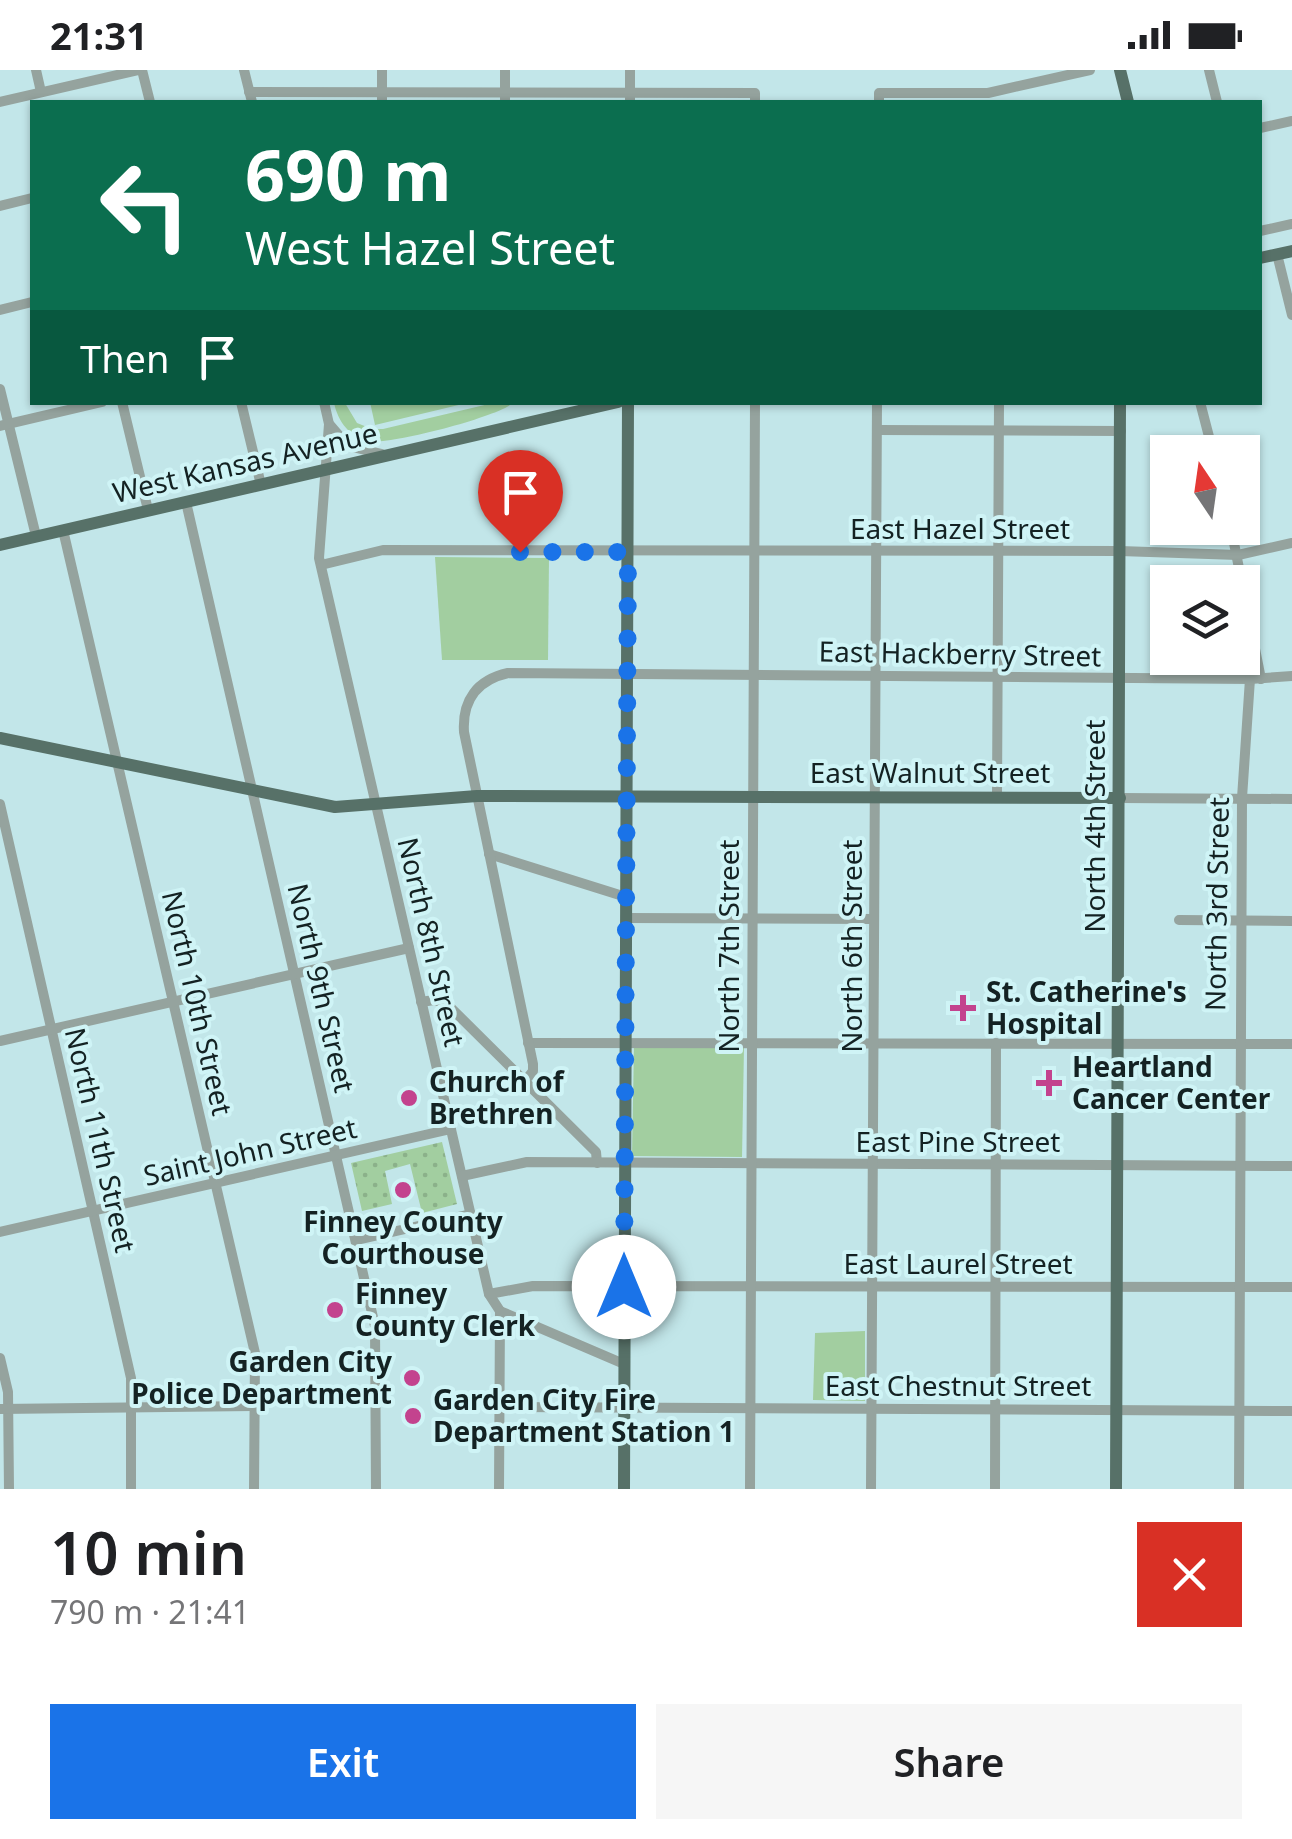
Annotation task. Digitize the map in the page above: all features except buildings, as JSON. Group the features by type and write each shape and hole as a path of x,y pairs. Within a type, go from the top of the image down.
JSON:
{"main road":[{"path":"1120,70 1128,100"},
{"path":"1262,258 1292,251"},
{"name":"West Kansas Avenue","path":"0,545 605,405"},
{"path":"624,1489 628,405"},
{"name":"North 4th Street","path":"1116,1489 1120,405"},
{"name":"East Walnut Street","path":"0,738 335,807 476,796 1120,798"}],"street":[{"path":"36,70 41,92"},
{"path":"0,102 140,70 149,100"},
{"path":"244,70 250,97 755,98"},
{"path":"382,70 382,97"},
{"path":"505,70 505,97"},
{"path":"630,70 630,97"},
{"path":"879,98 988,93 1090,70"},
{"path":"1209,70 1216,100"},
{"path":"1007,90 1010,100"},
{"path":"1262,128 1292,121"},
{"path":"0,206 30,199"},
{"path":"1262,232 1292,224"},
{"path":"1277,254 1292,315"},
{"path":"0,310 30,302"},
{"path":"0,389 4,425 36,536"},
{"path":"4,425 89,405"},
{"path":"123,405 148,510"},
{"path":"242,405 261,485"},
{"name":"North 8th Street","path":"325,405 329,424 321,564 489,1294 500,1311"},
{"name":"North 7th Street","path":"750,1489 755,405"},
{"name":"North 6th Street","path":"871,1489 877,405"},
{"path":"998,798 999,405"},
{"path":"1201,405 1208,435"},
{"path":"329,424 348,446 364,452 394,454"},
{"path":"877,430 1121,431"},
{"name":"North 9th Street","path":"186,502 375,1326 376,1489"},
{"name":"North 10th Street","path":"63,530 255,1353 254,1489"},
{"name":"East Hazel Street","path":"321,564 383,550 1238,554 1292,543"},
{"name":"North 3rd Street","path":"1236,545 1256,680 1242,798 1239,1489"},
{"name":"East Hackberry Street","path":"476,796 464,732 464,706 484,682 508,673 1256,680 1292,676"},
{"path":"476,796 534,1068 525,1081"},
{"name":"East Walnut Street","path":"1120,798 1292,798"},
{"name":"North 11th Street","path":"0,804 132,1378 131,1489"},
{"path":"490,854 626,897"},
{"path":"626,918 874,919"},
{"path":"1179,920 1292,921"},
{"path":"0,1041 409,948"},
{"path":"422,1002 446,1004 596,1152 597,1163"},
{"path":"528,1043 1292,1044"},
{"path":"994,1489 996,1043"},
{"name":"Saint John Street","path":"0,1232 451,1129"},
{"name":"East Pine Street","path":"462,1176 527,1162 1292,1166"},
{"path":"357,1240 471,1214"},
{"name":"East Laurel Street","path":"489,1294 532,1286 1292,1287"},
{"path":"499,1489 500,1311 624,1364"},
{"path":"0,1358 9,1489"},
{"path":"4,1408 254,1406"},
{"name":"East Chestnut Street","path":"500,1407 1292,1410"}],"green space":[{"path":"335,405 346,405 357,423 383,429 485,405 510,405 466,422 381,441 362,439 350,432"},
{"path":"371,405 459,405 375,425"},
{"path":"435,557 549,558 548,660 442,660"},
{"path":"634,1046 744,1047 742,1157 632,1156"},
{"path":"442,1142 457,1204 422,1213 410,1164 385,1171 392,1204 362,1211 351,1163"},
{"path":"865,1331 865,1401 813,1400 815,1333"}],"place":[{"name":"St. Catherine's Hospital","path":"963,1008"},
{"name":"Heartland Cancer Center","path":"1049,1083"},
{"name":"Church of Brethren","path":"409,1098"},
{"name":"Finney County Courthouse","path":"403,1190"},
{"name":"Finney County Clerk","path":"335,1310"},
{"name":"Garden City Police Department","path":"412,1378"},
{"name":"Garden City Fire Department Station 1","path":"413,1416"}],"route":[{"path":"520,552 628,552 624,1287"}]}
